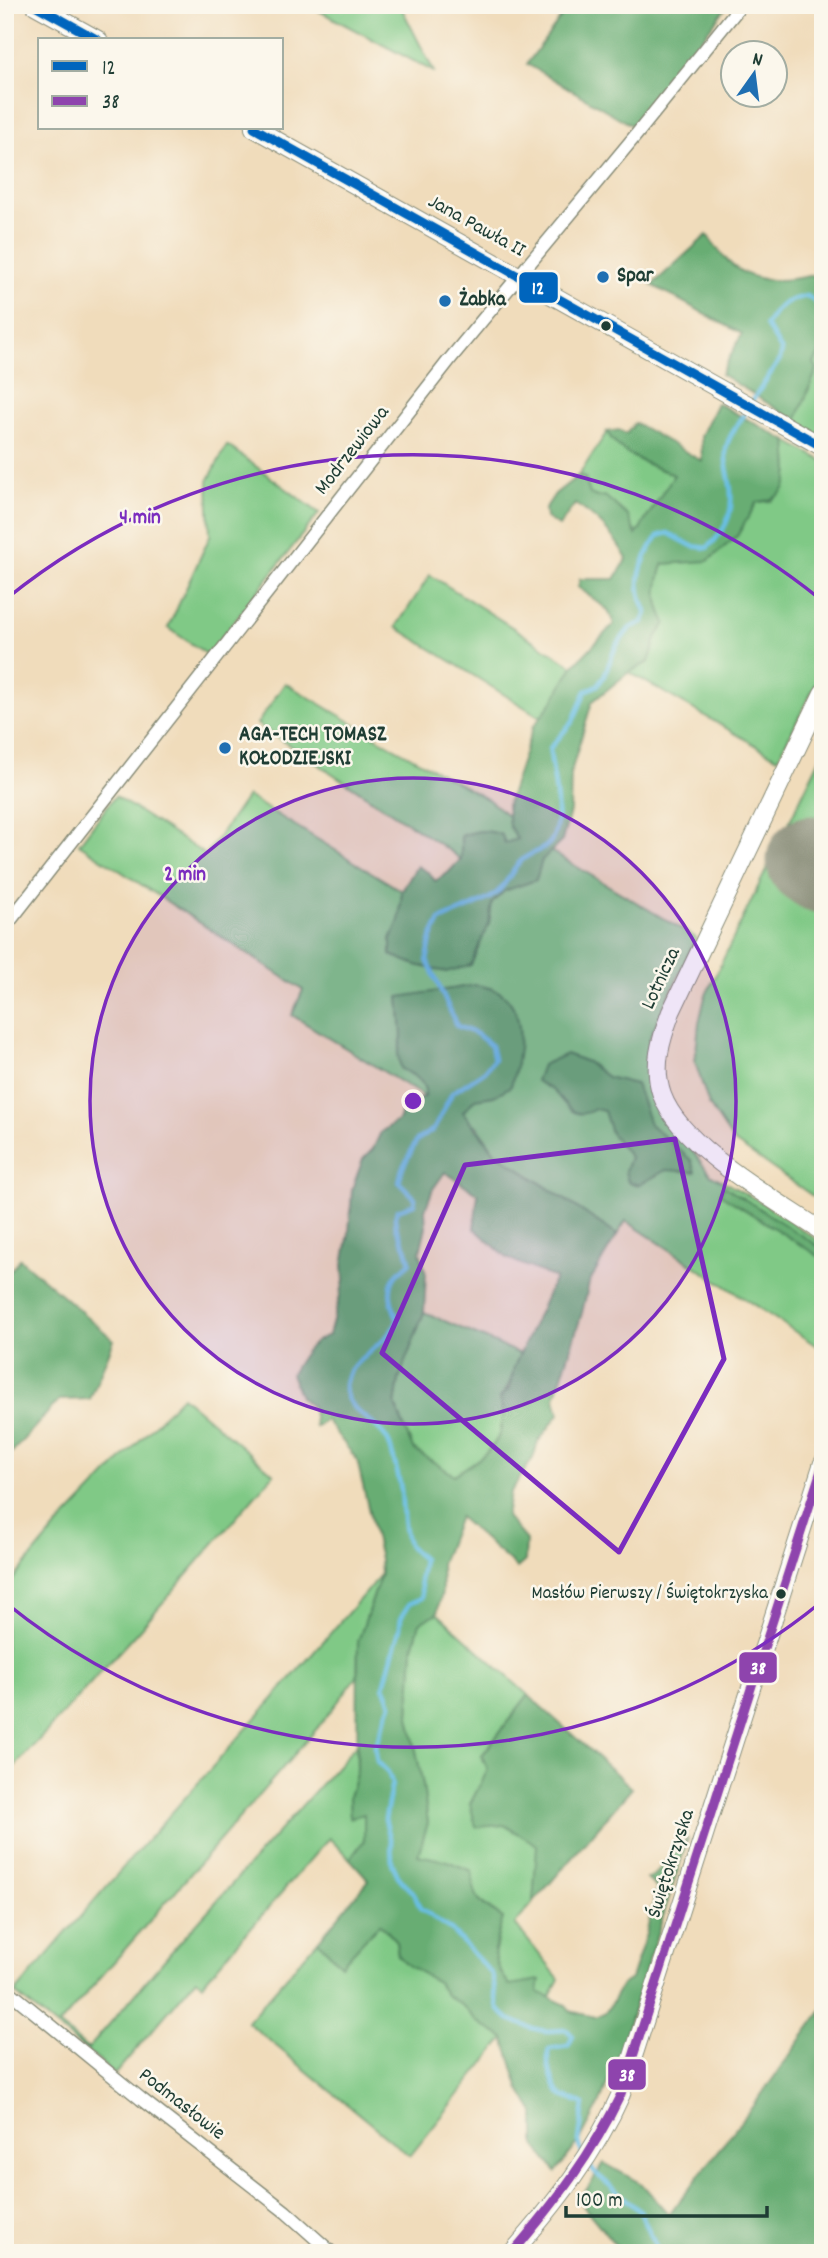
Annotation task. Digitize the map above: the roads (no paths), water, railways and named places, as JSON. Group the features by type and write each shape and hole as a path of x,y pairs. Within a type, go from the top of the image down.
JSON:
{"main road":[{"path":"35,5 94,38"},
{"name":"Jana Pawła II","path":"258,130 823,447"},
{"name":"Lotnicza","path":"823,692 671,1012 663,1032 658,1063 661,1094 677,1122 691,1138 710,1155 823,1232"},
{"name":"Świętokrzyska","path":"512,2253 577,2172 607,2126 616,2105 645,2026 823,1463"}],"street":[{"name":"Modrzewiowa","path":"5,927 450,359 741,5"},
{"name":"Podmasłowie","path":"5,1988 286,2212 332,2253"}],"waterway":[{"path":"751,403 780,359 782,351 766,325 774,313 786,302 807,296 817,303 819,316 823,318"},
{"path":"582,2154 579,2141 584,2104 559,2093 548,2060 549,2049 568,2046 573,2036 567,2030 545,2031 531,2028 509,2019 498,2009 492,1974 451,1930 420,1908 392,1863 391,1842 385,1819 392,1783 388,1772 377,1761 375,1747 391,1704 384,1686 401,1617 410,1603 422,1598 420,1578 423,1559 408,1544 400,1486 389,1443 348,1400 346,1380 355,1365 386,1337 398,1320 392,1303 391,1285 397,1274 410,1262 395,1218 398,1210 414,1204 415,1198 399,1182 402,1169 417,1140 434,1129 452,1093 485,1071 494,1059 491,1046 477,1034 457,1026 427,960 431,939 440,920 494,895 521,861 552,840 557,813 550,748 573,721 586,691 598,685 604,676 616,646 630,628 643,622 647,613 640,592 640,573 658,536 668,533 692,546 707,548 726,525 731,508 726,449 728,441 747,411"},
{"path":"589,2164 594,2172 640,2211 659,2253"}],"place":[{"name":"Spar","path":"603,277"},
{"name":"Żabka","path":"445,301"},
{"name":"AGA-TECH TOMASZ KOŁODZIEJSKI","path":"225,748"},
{"name":"Masłów Pierwszy / Świętokrzyska","path":"781,1594"}]}
